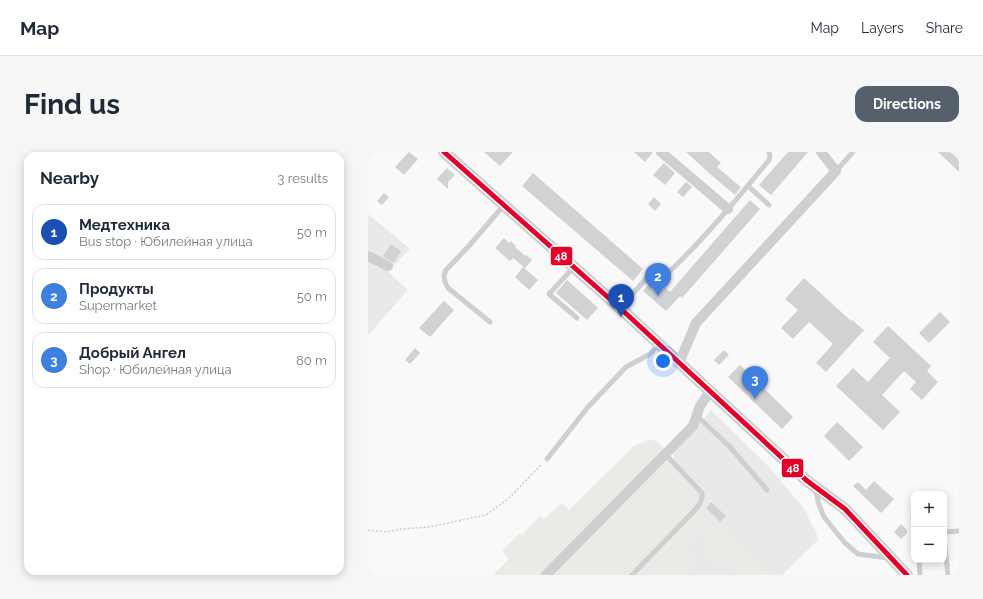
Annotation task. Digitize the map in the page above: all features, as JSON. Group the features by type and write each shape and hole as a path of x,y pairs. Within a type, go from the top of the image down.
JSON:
{"street":[{"path":"444,152 620,308 806,480 845,509 907,575"},
{"path":"662,152 728,209"},
{"path":"680,363 696,323 836,171 821,152"},
{"path":"368,256 388,266"},
{"path":"546,575 693,426 700,406 710,391"}],"lane":[{"path":"620,308 653,271 668,273 692,250 769,160 769,152"},
{"path":"836,171 853,152"},
{"path":"748,186 770,205"},
{"path":"490,322 448,288 444,275 446,270 468,247 504,204"},
{"path":"574,267 549,294 577,318"},
{"path":"546,459 588,407 626,367 650,354 658,344"},
{"path":"697,416 730,447 767,490"},
{"path":"632,575 694,511 703,498 702,493 666,454"},
{"path":"815,487 818,502 824,517 845,543 858,554 891,559"},
{"path":"947,532 959,531"},
{"path":"919,563 920,575"},
{"path":"947,563 948,575"}],"path":[{"path":"368,530 386,532 429,527 486,515 508,499 546,459"}],"shaded area":[{"path":"368,214 410,249 388,272 408,290 368,335"},
{"path":"711,410 767,465 803,507 819,539 782,575 638,575 714,499 674,461 673,454"},
{"path":"651,439 659,443 674,461 714,499 638,575 493,575 509,559 502,551 519,533 522,535 540,516 544,519 562,503 569,510 634,446"},
{"path":"703,515 710,516 727,531 771,575 735,575 724,564 714,563 711,560 708,556 709,543 704,536 692,535 685,552 697,558 697,566 685,575 643,575 679,535"}],"building":[{"path":"409,152 418,159 404,175 395,167"},
{"path":"484,152 513,152 500,166"},
{"path":"634,152 653,152 645,162"},
{"path":"686,152 709,152 721,163 717,167 741,187 735,195 710,174"},
{"path":"788,152 808,152 771,195 759,185"},
{"path":"938,152 951,152 959,160 959,172"},
{"path":"664,163 675,173 665,185 653,175"},
{"path":"447,168 455,175 448,182 448,189 437,179"},
{"path":"533,173 643,269 633,281 522,186"},
{"path":"686,182 692,187 683,197 677,192"},
{"path":"384,193 389,197 382,205 377,201"},
{"path":"654,197 661,204 655,211 648,204"},
{"path":"750,200 760,209 682,298 680,296 666,311 643,291 655,278 670,292"},
{"path":"504,238 509,243 511,241 516,246 515,247 532,260 525,268 513,258 510,261 495,248"},
{"path":"391,244 401,251 394,263 383,256"},
{"path":"523,267 538,280 529,290 515,277"},
{"path":"804,278 851,321 852,320 864,330 826,372 816,363 833,344 809,322 793,339 781,328 798,310 785,299"},
{"path":"567,280 598,308 587,320 556,293"},
{"path":"444,301 454,310 430,337 419,328"},
{"path":"940,312 950,322 929,343 919,333"},
{"path":"888,326 931,366 927,371 938,382 922,400 910,389 916,382 904,371 882,395 900,412 883,430 836,386 853,368 868,382 890,358 873,342"},
{"path":"415,348 420,353 410,364 405,360"},
{"path":"724,350 729,355 719,365 714,360"},
{"path":"740,365 793,417 782,429 728,377"},
{"path":"837,422 863,447 849,461 824,436"},
{"path":"874,481 894,499 881,513 853,486 858,482 866,490"},
{"path":"711,502 726,516 720,522 706,508"},
{"path":"901,524 907,530 907,533 901,539 894,532"}],"transit line":[{"name":"48","path":"444,152 620,308 806,480 845,509 907,575"}],"place":[{"name":"Продукты","path":"658,296"},
{"name":"Медтехника","path":"621,317"},
{"name":"Добрый Ангел","path":"755,399"}]}
